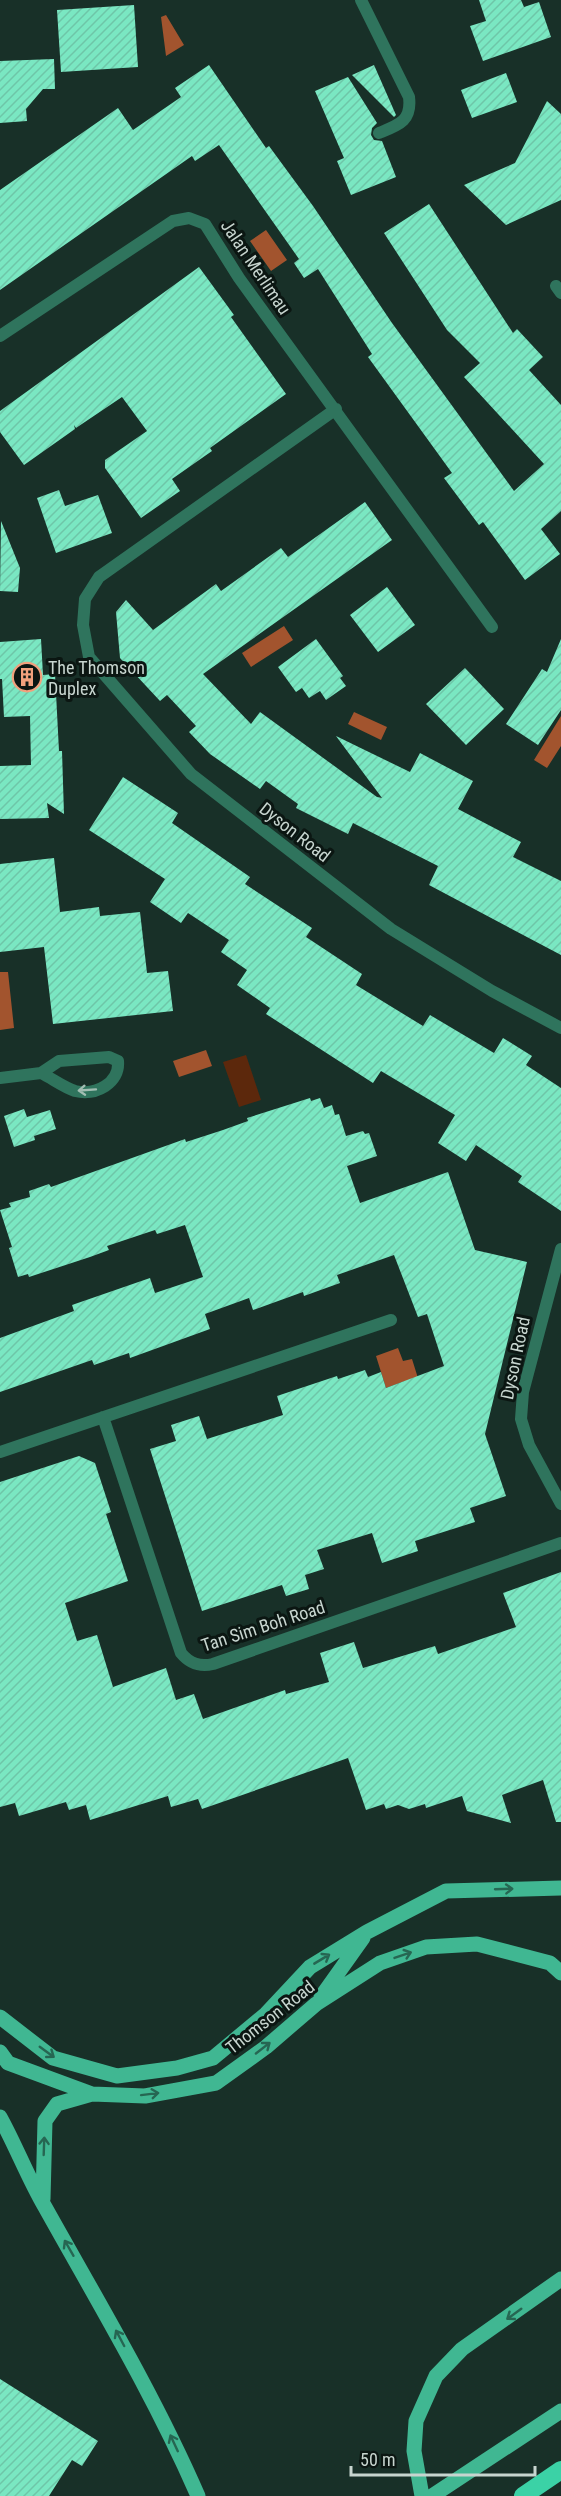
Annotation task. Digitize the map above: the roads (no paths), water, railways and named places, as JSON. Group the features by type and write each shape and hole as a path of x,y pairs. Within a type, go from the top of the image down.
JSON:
{"highway":[{"path":"523,2496 561,2470"}],"main road":[{"path":"0,2017 53,2058 117,2076 177,2068 213,2058 266,2014 310,1967 367,1932 446,1891 561,1888"},
{"path":"316,2004 367,1932"},
{"name":"Thomson Road","path":"0,2052 8,2063 92,2094 144,2096 216,2083 266,2047 316,2004 380,1962 426,1947 477,1944 550,1963 561,1973"},
{"path":"43,2205 45,2121 57,2104 92,2094"},
{"path":"0,2117 43,2205 135,2364 159,2410 198,2496"},
{"path":"422,2496 414,2451 416,2421 436,2376 462,2349 561,2279"},
{"path":"432,2496 561,2411"}],"street":[{"path":"361,0 409,97 411,108 408,116 396,127 379,133"},
{"name":"Jalan Merlimau","path":"0,336 173,221 181,218 198,220 205,224 239,278 492,627"},
{"name":"Dyson Road","path":"336,409 99,577 85,599 83,625 89,657 191,774 391,929 492,991 561,1028"},
{"path":"0,1078 41,1073 59,1061 109,1057 118,1061 119,1070 109,1085 99,1090 77,1091 41,1073"},
{"name":"Dyson Road","path":"561,1249 523,1392 521,1419 529,1444 561,1504"},
{"path":"0,1452 391,1320"},
{"name":"Tan Sim Boh Road","path":"103,1417 181,1653 192,1663 199,1665 213,1664 561,1543"}],"place":[{"name":"The Thomson Duplex","path":"27,677"}]}
